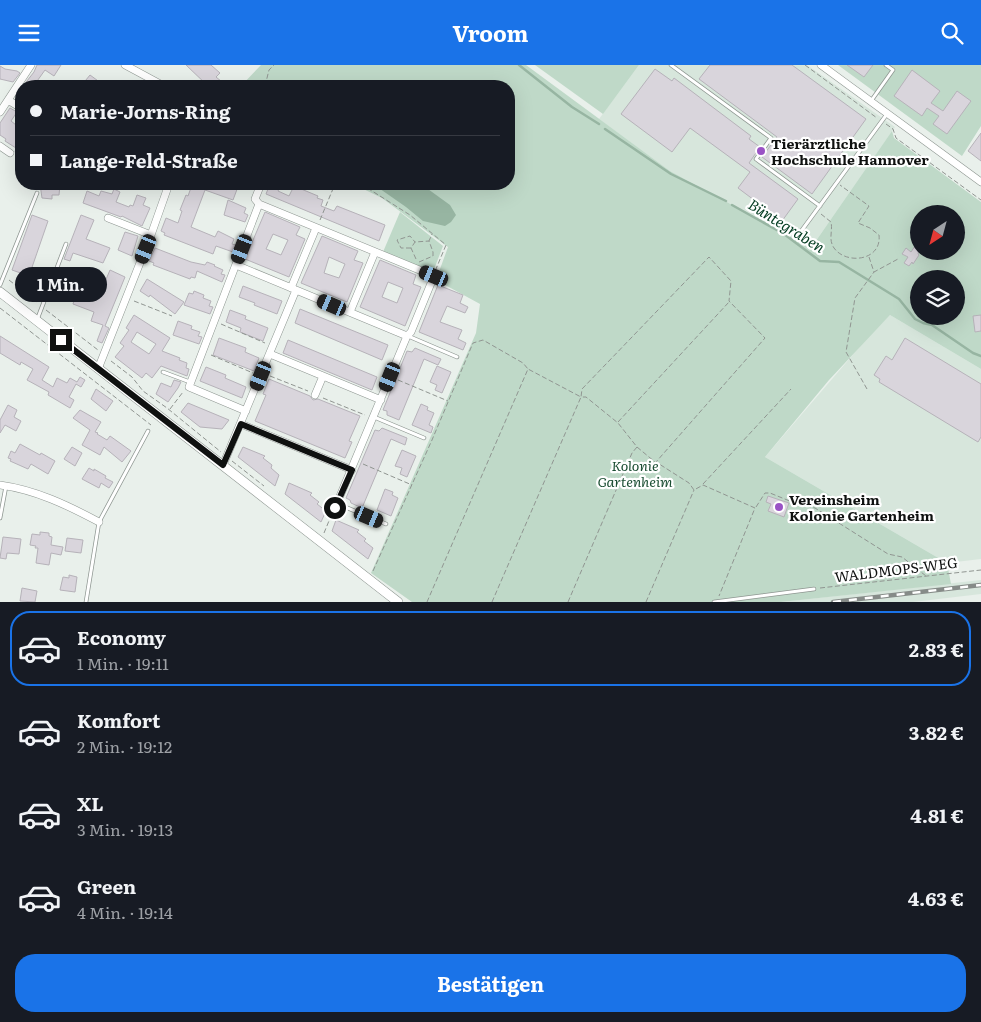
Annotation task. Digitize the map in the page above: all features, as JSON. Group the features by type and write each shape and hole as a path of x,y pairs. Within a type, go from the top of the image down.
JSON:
{"street":[{"path":"21,80 31,65"},
{"path":"125,65 153,80"},
{"path":"821,65 981,182"},
{"path":"0,112 15,89"},
{"path":"8,100 15,104"},
{"path":"0,146 10,153"},
{"path":"98,369 167,190"},
{"path":"259,190 255,199 259,204 374,252 416,265 434,276 336,506"},
{"path":"246,411 190,385 259,204"},
{"path":"108,218 151,235"},
{"path":"225,461 273,347 316,227"},
{"path":"350,312 374,252"},
{"path":"236,265 407,336"},
{"path":"0,292 98,369 225,461 398,602"},
{"path":"270,354 381,400"},
{"path":"316,395 323,375"},
{"path":"241,424 352,470"},
{"path":"3,485 32,492 65,504 99,522"}],"lane":[{"path":"671,65 771,138 756,159 820,206"},
{"path":"871,101 893,70 886,65"},
{"path":"802,230 887,114"},
{"path":"0,285 37,193"},
{"path":"37,321 66,244"},
{"path":"407,336 457,357"},
{"path":"163,372 190,385"},
{"path":"374,417 424,438"},
{"path":"86,602 99,522 148,431"},
{"path":"0,517 3,485"},
{"path":"336,506 386,524"},
{"path":"716,602 814,589"}],"path":[{"path":"266,80 269,70 274,65"},
{"path":"805,65 893,129 896,138 981,200"},
{"path":"817,211 831,222 831,239 835,250 849,257 856,258 869,256 878,246 879,235 870,228 858,223 869,206 837,183"},
{"path":"316,227 332,190"},
{"path":"370,190 410,215 446,245 434,276"},
{"path":"432,233 429,241 433,256"},
{"path":"411,248 401,248 397,240 410,236 415,242"},
{"path":"415,242 429,241"},
{"path":"411,248 415,242"},
{"path":"411,248 416,265 433,256"},
{"path":"433,256 440,260"},
{"path":"869,256 874,272"},
{"path":"492,602 581,397 582,389 708,257 731,281 729,301 618,423"},
{"path":"867,389 846,352 855,299 874,272 898,259"},
{"path":"4,277 132,377 143,391 169,409 225,461 264,486"},
{"path":"126,299 172,316"},
{"path":"656,462 765,338 729,301"},
{"path":"0,308 151,425"},
{"path":"214,321 273,347"},
{"path":"369,579 473,343 484,341 523,363 528,369 581,397 586,397 618,423 637,447 656,462 690,483 694,490"},
{"path":"203,352 261,376"},
{"path":"427,602 528,369"},
{"path":"390,377 448,401"},
{"path":"169,409 190,385"},
{"path":"646,602 694,490 703,485 791,389"},
{"path":"568,602 632,453 637,447"},
{"path":"355,461 412,485"},
{"path":"703,485 755,507"},
{"path":"716,602 755,507 765,493 815,508 888,554 902,557 926,576"},
{"path":"324,533 336,506"},
{"name":"WALDMOPS-WEG","path":"814,589 981,569"}],"shaded area":[{"name":"Tierärztliche Hochschule Hannover","path":"639,65 807,65 895,127 811,248 670,171 599,119"},
{"path":"382,190 429,190 450,205 456,215 445,226 423,221"},
{"path":"890,315 981,369 981,559 947,563 765,457 869,336"},
{"path":"981,580 981,594 913,602 781,602"}],"green space":[{"name":"Kolonie Gartenheim","path":"261,65 526,65 670,171 811,248 892,131 894,138 981,202 981,369 890,315 829,380 765,457 947,563 951,584 781,602 412,602 371,573 476,333 480,304 436,280 448,247 382,198 365,190 515,190 515,80 247,80"},
{"path":"535,65 639,65 603,114"},
{"name":"Tierärztliche Hochschule Hannover","path":"838,65 981,65 981,126 962,156"},
{"path":"400,212 443,246 433,272 383,252"}],"building":[{"path":"37,65 61,65 54,76 45,70 38,80 28,80"},
{"path":"186,65 211,65 220,73 216,77 220,80 202,80"},
{"path":"710,65 792,65 866,119 812,194 762,157 777,137 699,79"},
{"path":"847,65 873,65 864,77"},
{"path":"0,66 20,73 13,82 0,79"},
{"path":"655,69 672,81 674,78 751,136 749,139 760,147 749,163 798,199 782,221 738,188 750,172 690,128 672,152 621,114"},
{"path":"912,70 940,91 931,103 943,111 957,91 971,101 947,134 933,124 939,116 927,108 922,116 894,96"},
{"path":"90,75 97,80 86,80"},
{"path":"10,108 15,111 15,115 11,121 15,124 15,147 0,135 0,123"},
{"path":"981,133 981,161 968,151"},
{"path":"41,190 60,190 59,195 52,195 52,199 42,198"},
{"path":"114,190 120,192 116,202 129,207 130,205 133,206 137,195 146,198 143,205 150,208 142,226 122,216 83,203 87,191 99,196 101,191 112,194"},
{"path":"190,190 205,190 191,227 215,237 218,231 234,239 232,244 236,245 233,252 216,246 213,254 164,235 165,233 161,231 166,218 178,223 182,211 180,210 186,195 188,196"},
{"path":"205,190 237,190 233,200"},
{"path":"268,190 278,190 289,196 292,190 304,190 323,200 321,206 334,211 337,206 385,225 379,241 266,194"},
{"path":"228,200 246,208 244,213 248,215 245,222 224,215"},
{"path":"265,212 300,227 296,235 305,239 289,277 245,259","holes":["273,234 288,240 281,255 266,249"]},
{"path":"32,215 48,221 29,276 12,270"},
{"path":"81,215 94,220 86,239 110,248 103,263 73,253 70,261 64,259"},
{"path":"125,232 138,236 132,256 118,250"},
{"path":"322,236 358,251 354,260 363,263 347,302 301,283","holes":["329,257 345,264 339,278 324,273"]},
{"path":"155,248 191,262 205,265 207,262 215,265 223,270 221,274 225,275 222,282 197,271 195,278 191,277 190,279 153,265 154,263 149,261"},
{"path":"906,248 910,251 910,260 916,260 909,266 904,263 908,257 902,254"},
{"path":"380,260 416,275 413,284 421,287 405,326 360,307","holes":["388,282 403,288 397,303 382,297"]},
{"path":"110,270 125,277 105,326 109,328 102,343 97,341 103,325 91,321 94,312 73,304 75,297 54,289 60,274 73,279 71,285 99,296"},
{"path":"147,279 184,302 175,314 150,295 149,297 140,291"},
{"path":"438,285 463,295 460,303 468,307 465,313 447,306 440,322 462,330 458,339 466,343 463,350 419,332"},
{"path":"243,286 282,301 277,314 239,297"},
{"path":"194,291 204,295 203,298 211,301 209,306 213,307 210,314 184,305 189,293 193,294"},
{"path":"300,309 388,345 382,360 295,323"},
{"path":"230,310 246,316 245,319 268,328 263,341 240,332 241,328 226,322"},
{"path":"134,315 170,338 162,351 187,363 186,368 189,369 187,376 161,366 152,378 146,373 142,378 115,357 124,346 120,343 129,330 126,328","holes":["137,332 156,344 149,354 131,342"]},
{"path":"981,315 981,331 975,332 973,316"},
{"path":"178,321 192,326 191,329 200,332 198,336 202,337 199,344 173,335"},
{"path":"0,336 49,367 42,380 53,387 57,378 67,383 70,378 77,382 80,377 85,380 81,387 76,384 69,397 74,400 70,408 48,395 49,392 27,380 33,369 21,362 20,365 0,353"},
{"path":"219,338 246,348 245,352 259,358 254,371 213,355"},
{"path":"905,338 981,384 981,437 978,442 879,382 880,379 874,375 886,356 892,360"},
{"path":"288,340 377,377 372,390 283,353"},
{"path":"415,348 441,359 438,365 424,359 399,420 387,415 387,411 383,410 407,351 412,352"},
{"path":"437,366 451,372 442,393 435,390 437,385 430,382"},
{"path":"206,367 226,375 225,378 246,387 242,398 200,381"},
{"path":"269,379 310,396 313,400 318,399 360,416 349,441 352,442 345,458 255,421 266,395 263,394"},
{"path":"174,380 181,382 168,402 156,394 161,383 171,387"},
{"path":"96,389 113,401 106,411 91,399"},
{"path":"188,403 229,420 222,429 200,427 181,412"},
{"path":"421,404 428,407 427,410 434,413 429,425 433,427 431,433 412,425"},
{"path":"8,405 17,410 14,417 21,421 16,431 5,425 0,433 0,420"},
{"path":"80,410 101,422 95,432 97,434 107,440 110,436 131,451 122,462 104,447 100,455 82,445 90,430 73,418"},
{"path":"382,428 407,438 405,445 391,439 362,508 351,503 346,498 375,430 379,431"},
{"path":"20,444 55,461 48,474 31,464 28,469 10,461 11,459 8,458 11,451 15,453"},
{"path":"72,447 82,453 75,466 64,459"},
{"path":"243,447 265,456 263,458 272,465 271,468 279,475 275,486 238,457"},
{"path":"402,450 416,456 407,477 400,474 402,468 395,466"},
{"path":"89,468 106,476 105,478 113,482 109,488 101,483 99,488 82,479"},
{"path":"289,483 312,493 310,495 319,502 317,504 326,511 321,522 285,494"},
{"path":"385,489 393,492 392,495 398,498 391,516 377,510"},
{"name":"Vereinsheim Kolonie Gartenheim","path":"768,496 789,503 784,517 768,511 771,504 766,502"},
{"path":"336,520 359,530 357,532 366,539 364,541 373,548 368,559 332,531"},
{"path":"40,532 49,533 49,536 52,537 51,545 63,547 61,555 51,553 49,565 36,563 38,548 30,545 32,534 40,535"},
{"path":"3,537 21,539 19,554 7,553 6,559 0,558"},
{"path":"67,538 83,540 81,553 65,551"},
{"path":"69,575 77,577 75,592 60,590 63,577 69,578"},
{"path":"22,588 37,591 35,602 20,601"}],"waterway":[{"name":"Büntegraben","path":"519,65 572,107 599,124"},
{"name":"Büntegraben","path":"605,129 671,174 726,201"},
{"name":"Büntegraben","path":"732,205 784,234 820,261 839,262 899,299 915,319 932,325 973,353 981,356"}],"railway":[{"path":"833,602 981,585"}],"place":[{"name":"Tierärztliche Hochschule Hannover","path":"761,151"},
{"name":"Vereinsheim Kolonie Gartenheim","path":"779,507"}],"route":[{"path":"61,340 223,465 241,424 352,470 335,508"}]}
